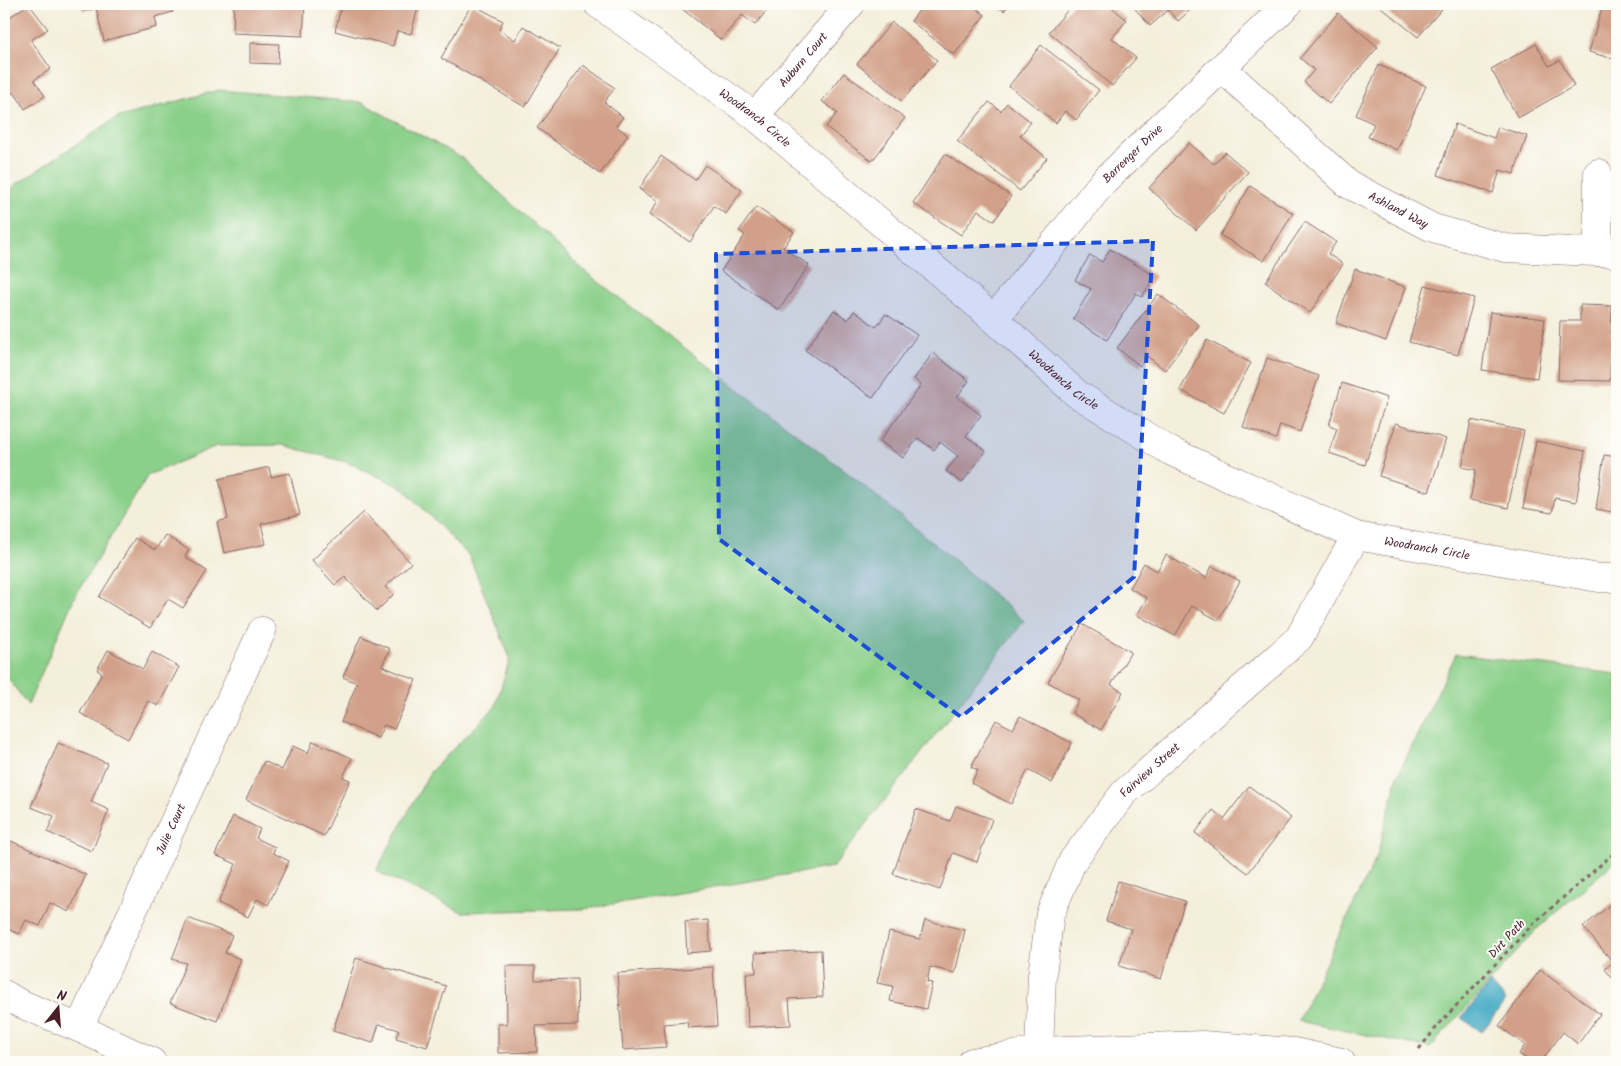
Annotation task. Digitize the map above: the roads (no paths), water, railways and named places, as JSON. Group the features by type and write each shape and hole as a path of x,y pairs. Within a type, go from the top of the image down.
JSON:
{"street":[{"name":"Woodranch Circle","path":"598,4 755,116 994,319 1076,394 1170,450 1356,536 1599,578 1617,578"},
{"name":"Auburn Court","path":"755,116 851,4"},
{"name":"Barrenger Drive","path":"994,319 1103,182 1288,4"},
{"name":"Ashland Way","path":"1222,68 1348,184 1432,228 1505,248 1608,253"},
{"path":"1598,173 1608,253"},
{"name":"Fairview Street","path":"1038,1052 1042,975 1050,914 1073,860 1124,793 1299,638 1356,536"},
{"name":"Julie Court","path":"79,1028 262,631"},
{"path":"4,994 18,1003 79,1028 152,1062"},
{"path":"972,1062 1038,1052 1203,1045 1294,1052 1341,1062"}],"water":[{"path":"1490,983 1506,1000 1482,1032 1461,1018"}]}
